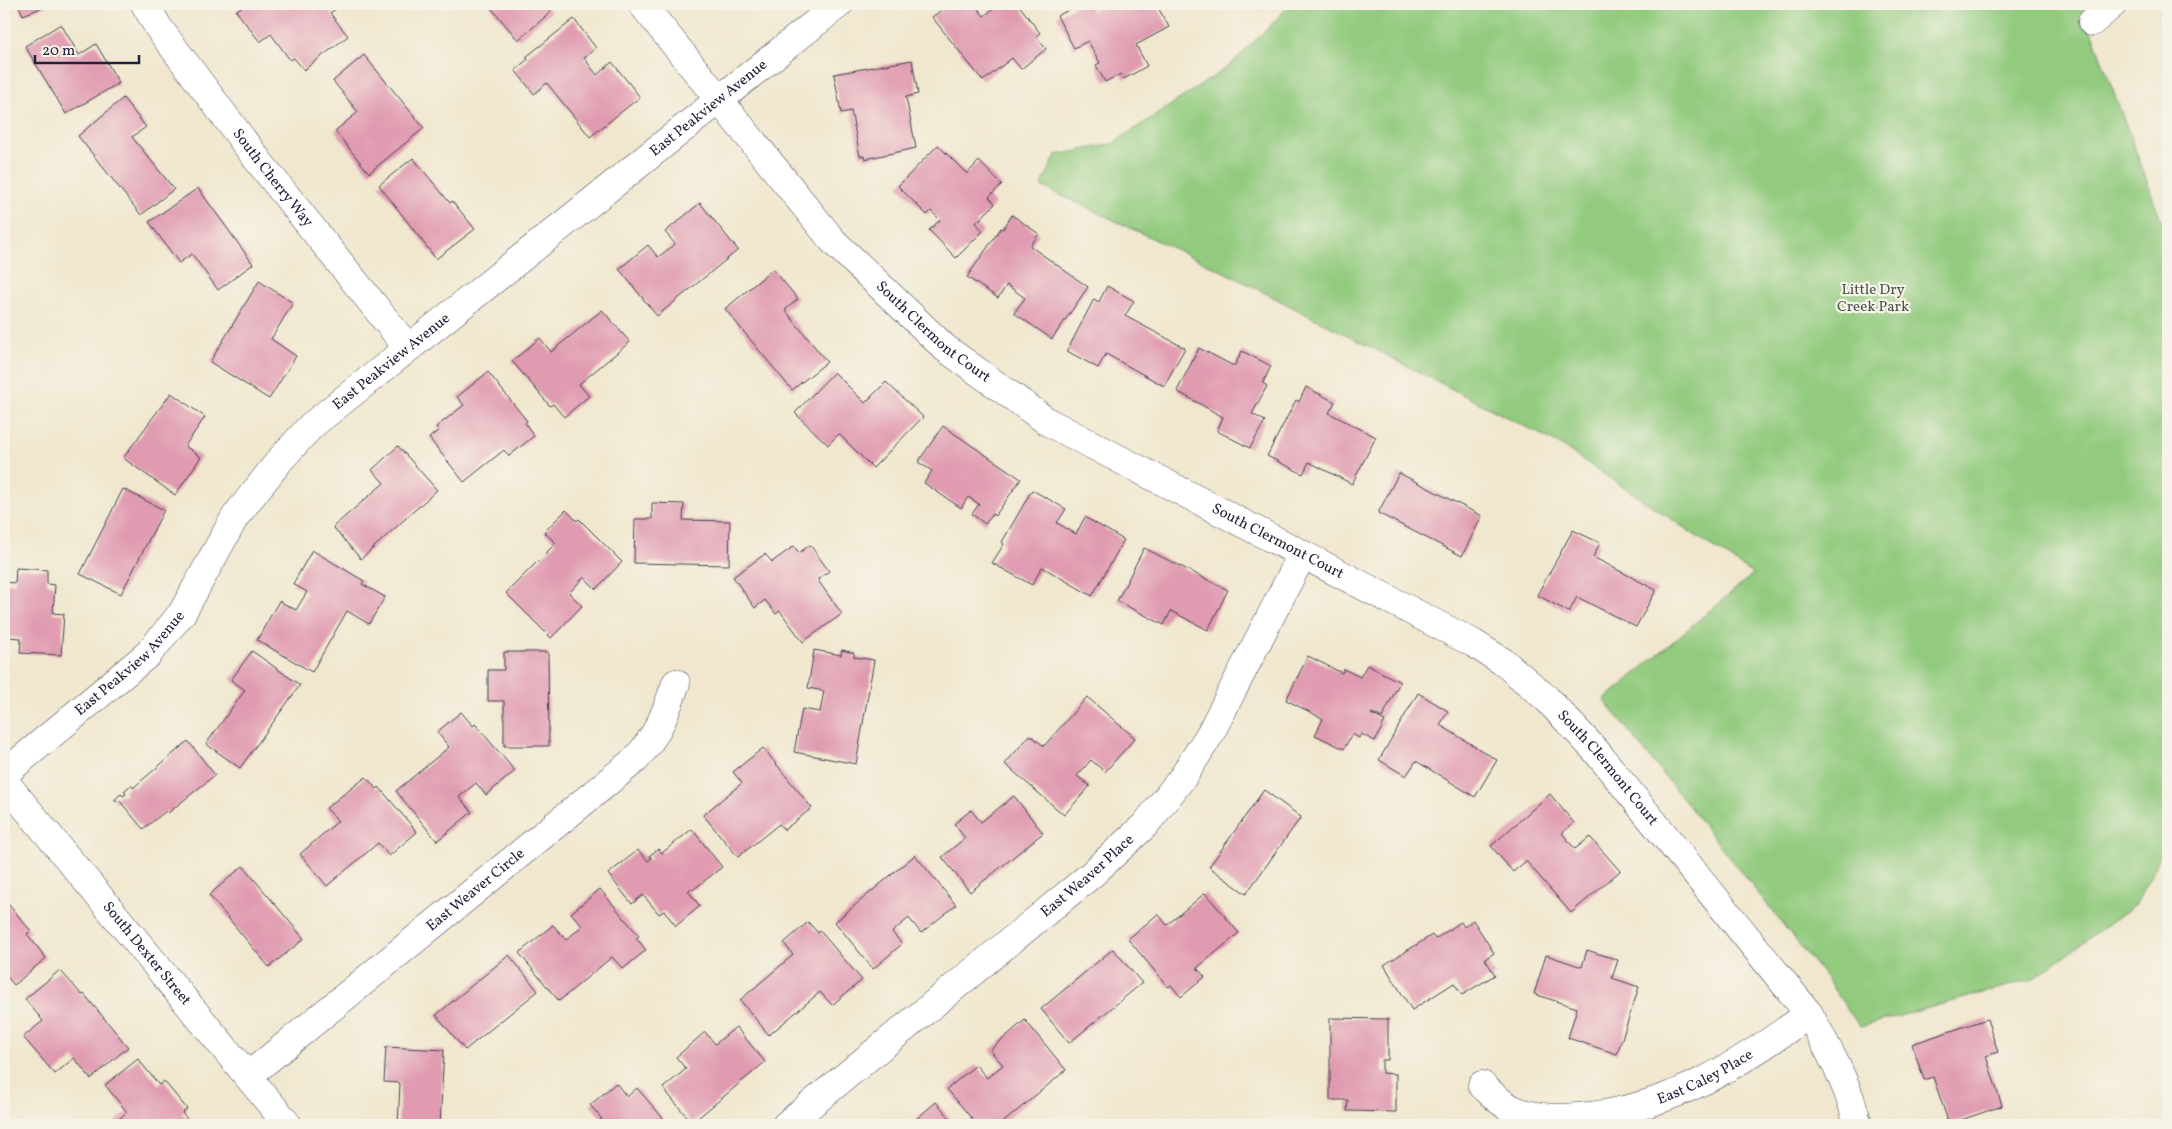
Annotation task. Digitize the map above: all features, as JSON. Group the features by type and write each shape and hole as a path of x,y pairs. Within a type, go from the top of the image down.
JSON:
{"street":[{"name":"South Cherry Way","path":"145,4 158,27 260,164 408,348"},
{"name":"South Clermont Court","path":"642,4 833,241 945,348 1048,422 1472,643 1505,663 1547,699 1596,751 1809,1014 1836,1063 1856,1113 1858,1125"},
{"name":"East Peakview Avenue","path":"4,774 148,654 182,613 235,517 280,460 311,426 839,4"},
{"path":"2092,22 2113,4"},
{"name":"East Weaver Place","path":"786,1125 1091,875 1145,825 1183,777 1210,734 1302,555"},
{"name":"East Weaver Circle","path":"248,1076 636,759 652,741 662,724 676,683"},
{"name":"South Dexter Street","path":"4,781 288,1125"},
{"name":"East Caley Place","path":"1482,1085 1513,1110 1529,1115 1573,1118 1616,1113 1655,1102 1694,1086 1758,1050 1809,1014"}],"green space":[{"name":"Little Dry Creek Park","path":"1290,4 2084,4 2084,12 2168,238 2168,841 2136,904 2033,979 1860,1027 1825,977 1604,700 1753,574 1559,444 1224,272 1041,186 1056,155 1112,144 1228,67"}],"building":[{"path":"18,4 51,4 23,15"},
{"path":"245,4 337,4 339,7 330,13 348,36 304,70 294,58 290,60 271,34 260,42 236,11"},
{"path":"488,4 544,4 551,12 518,40"},
{"path":"950,4 974,4 984,16 1000,4 1018,4 1040,33 1036,36 1046,49 1021,69 1012,58 983,81 932,17"},
{"path":"1080,4 1088,4 1092,11 1105,4 1156,4 1169,27 1136,45 1147,66 1124,79 1121,74 1105,82 1096,65 1100,63 1088,41 1074,48 1057,16"},
{"path":"574,19 596,48 584,58 597,75 612,62 640,97 590,137 547,83 534,94 515,70 528,59 526,57"},
{"path":"61,24 79,55 96,44 119,83 66,114 25,46"},
{"path":"364,55 424,128 369,173 335,131 358,112 333,81"},
{"path":"912,60 918,94 906,97 916,148 865,159 864,156 860,156 851,111 841,113 834,74"},
{"path":"123,98 146,127 132,137 174,189 141,215 78,136"},
{"path":"938,145 967,174 979,161 1002,185 989,197 995,204 976,223 983,231 956,258 929,230 940,220 931,211 927,215 898,186"},
{"path":"413,158 450,203 452,201 475,229 436,259 379,185"},
{"path":"198,188 253,264 218,290 192,254 179,263 149,222"},
{"path":"700,203 738,250 657,316 619,269 648,245 658,257 675,244 665,232"},
{"path":"1012,215 1039,234 1030,246 1088,287 1052,339 1014,313 1025,298 1007,285 998,298 967,277"},
{"path":"773,269 798,299 785,310 827,362 792,390 725,309"},
{"path":"259,281 293,303 271,339 296,356 269,399 210,362"},
{"path":"1107,286 1134,301 1125,316 1185,348 1164,386 1106,354 1098,368 1067,351 1094,299 1099,302"},
{"path":"602,310 630,342 579,384 589,396 564,417 553,404 550,406 512,361 540,338 551,352"},
{"path":"1199,348 1232,365 1235,365 1242,351 1271,366 1263,383 1267,386 1252,414 1265,421 1250,448 1217,431 1223,417 1177,391"},
{"path":"488,372 527,421 525,423 534,436 509,456 504,450 464,482 429,438 439,430 436,427 464,405 457,397"},
{"path":"834,372 865,403 886,382 923,417 873,468 839,434 828,445 795,413"},
{"path":"1306,387 1335,402 1329,413 1376,437 1352,484 1309,462 1303,474 1267,456 1296,400 1299,402"},
{"path":"171,393 205,417 185,446 201,457 175,495 123,458"},
{"path":"943,426 1021,479 995,516 993,514 985,524 972,514 979,504 968,497 961,508 924,483 932,471 918,462"},
{"path":"398,446 437,490 361,559 333,527 384,483 372,470"},
{"path":"1399,473 1482,516 1462,556 1378,513"},
{"path":"123,489 164,510 121,594 80,574"},
{"path":"1032,490 1066,509 1057,523 1076,534 1085,517 1124,540 1092,596 1042,567 1032,585 992,563"},
{"path":"652,503 684,504 683,520 730,521 729,565 634,563 635,519 652,519"},
{"path":"566,510 577,521 579,519 622,562 596,589 584,577 569,593 582,606 551,638 506,593 556,543 544,532"},
{"path":"1573,530 1600,543 1593,557 1656,590 1636,627 1577,597 1569,612 1537,595"},
{"path":"810,545 829,571 818,579 819,582 842,614 803,642 780,611 776,614 765,600 755,608 733,577 765,554 772,562 794,546 799,553"},
{"path":"1144,548 1228,590 1208,630 1171,611 1164,625 1117,601"},
{"path":"312,550 364,581 362,584 385,597 369,624 347,611 312,672 257,640 279,601 296,610 307,592 293,584"},
{"path":"16,568 47,570 47,584 55,585 53,613 64,614 61,655 20,653 21,638 6,637 7,631 4,631 4,582 15,583"},
{"path":"814,650 841,655 842,650 854,653 854,657 874,660 856,764 794,752 802,709 820,712 824,691 808,688"},
{"path":"252,651 300,685 240,768 206,744 245,690 231,680"},
{"path":"504,652 548,652 549,746 504,746 504,701 488,701 488,670 504,670"},
{"path":"1308,656 1342,673 1344,669 1360,677 1367,665 1400,682 1382,718 1371,714 1385,721 1375,741 1361,734 1359,738 1352,734 1344,749 1315,735 1323,719 1286,700"},
{"path":"1418,693 1448,711 1440,725 1497,760 1475,797 1416,761 1406,776 1379,760"},
{"path":"1087,697 1135,738 1105,772 1091,760 1077,776 1090,786 1064,815 1005,764 1030,735 1044,746"},
{"path":"461,712 473,726 475,724 515,771 486,795 476,783 459,797 472,812 437,841 396,791 449,747 437,732"},
{"path":"188,741 215,775 168,813 166,811 143,829 119,800 116,802 114,800 121,794 123,796 126,794 124,791 131,785 133,788"},
{"path":"763,748 812,808 784,830 779,824 738,857 703,815 742,783 733,772"},
{"path":"366,777 377,789 379,787 417,832 389,856 378,843 327,886 300,854 338,821 326,808"},
{"path":"1264,790 1301,817 1246,894 1209,867"},
{"path":"1550,794 1574,823 1562,833 1575,849 1590,837 1620,871 1571,913 1526,861 1513,872 1491,846"},
{"path":"1014,796 1043,833 970,892 942,857 965,838 954,824 971,810 981,822"},
{"path":"692,829 722,867 693,890 691,888 688,891 700,906 676,926 664,911 659,914 643,895 632,904 608,874 638,850 648,861 652,858 649,856 658,849 662,853"},
{"path":"915,855 956,905 921,933 909,918 892,932 902,944 873,969 835,922"},
{"path":"243,866 304,939 269,967 209,895"},
{"path":"600,889 639,936 636,938 646,950 623,969 612,957 559,1001 519,953 553,925 566,940 582,926 571,913"},
{"path":"1205,893 1239,933 1197,968 1205,977 1181,997 1171,985 1168,987 1128,939 1158,914 1167,925"},
{"path":"8,904 31,931 27,934 46,958 14,985 4,973 4,907"},
{"path":"1473,920 1494,953 1485,959 1495,975 1462,995 1454,983 1412,1010 1384,965 1432,935 1435,939 1461,922 1464,927"},
{"path":"808,922 818,933 820,931 862,980 832,1005 820,992 769,1035 740,1000 793,955 784,943"},
{"path":"1113,949 1142,983 1069,1043 1041,1009"},
{"path":"1587,950 1618,960 1612,978 1639,987 1617,1054 1568,1038 1577,1008 1534,994 1546,955 1582,967"},
{"path":"509,955 538,991 465,1050 436,1015"},
{"path":"60,970 82,995 84,994 128,1047 91,1079 74,1058 55,1074 23,1037 43,1021 25,999"},
{"path":"1330,1018 1388,1019 1388,1060 1382,1060 1382,1073 1396,1074 1396,1112 1347,1111 1348,1100 1330,1100"},
{"path":"1987,1019 1998,1052 1986,1056 2002,1106 1949,1124 1933,1077 1924,1080 1912,1044"},
{"path":"1025,1020 1066,1070 1000,1125 977,1125 947,1089 976,1065 987,1078 1003,1065 990,1050"},
{"path":"736,1027 765,1062 692,1123 663,1088 686,1069 676,1057 705,1032 715,1044"},
{"path":"386,1047 444,1050 440,1125 398,1125 400,1083 384,1082"},
{"path":"138,1059 159,1085 164,1081 187,1109 182,1113 192,1125 116,1125 114,1123 127,1112 105,1085"},
{"path":"616,1083 627,1097 637,1088 669,1125 594,1125 602,1119 590,1105"},
{"path":"936,1102 956,1125 908,1125 914,1121"}]}
